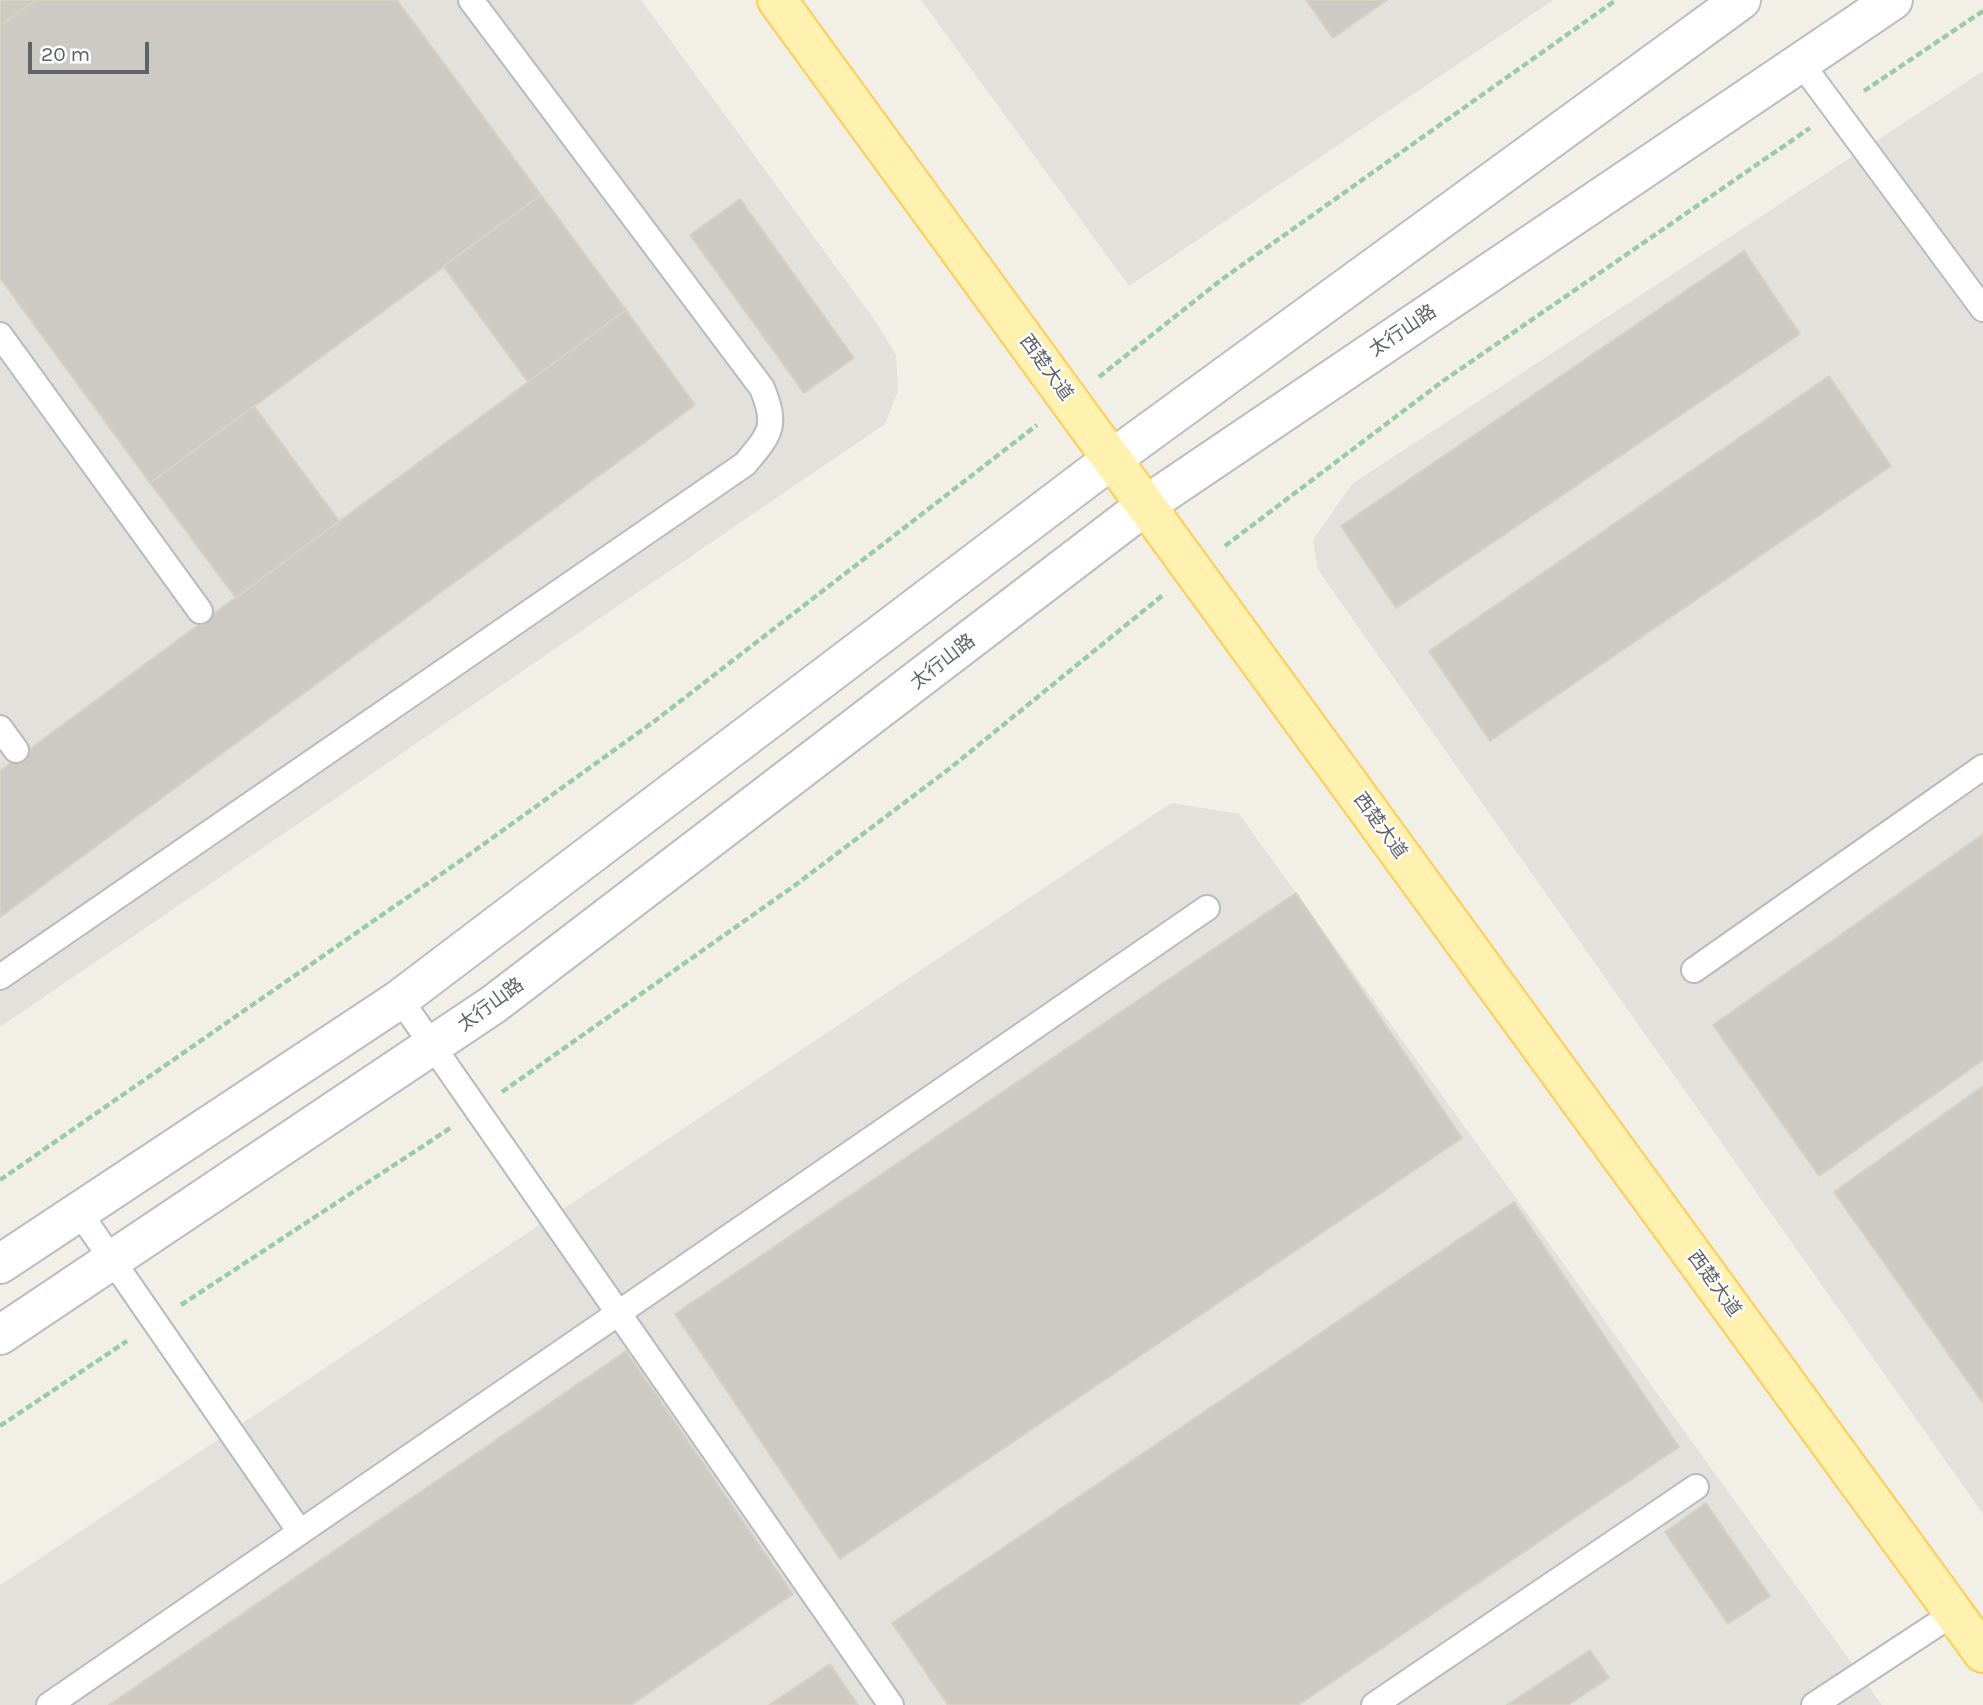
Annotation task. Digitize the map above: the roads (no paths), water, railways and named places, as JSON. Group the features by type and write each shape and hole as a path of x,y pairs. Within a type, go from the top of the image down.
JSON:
{"main road":[{"name":"西楚大道","path":"777,0 1983,1653"}],"street":[{"path":"0,1264 400,999 1112,459 1741,0"},
{"name":"太行山路","path":"0,1335 433,1046 749,811 1146,505 1893,0"}],"lane":[{"path":"0,977 744,464 770,435 772,411 762,388 471,0"},
{"path":"1801,63 1983,309"},
{"path":"0,335 200,611"},
{"path":"0,728 16,750"},
{"path":"1695,970 1983,767"},
{"path":"49,1705 1207,908"},
{"path":"400,999 891,1705"},
{"path":"79,1212 300,1532"},
{"path":"1374,1705 1696,1487"},
{"path":"1814,1705 1954,1613"}]}
